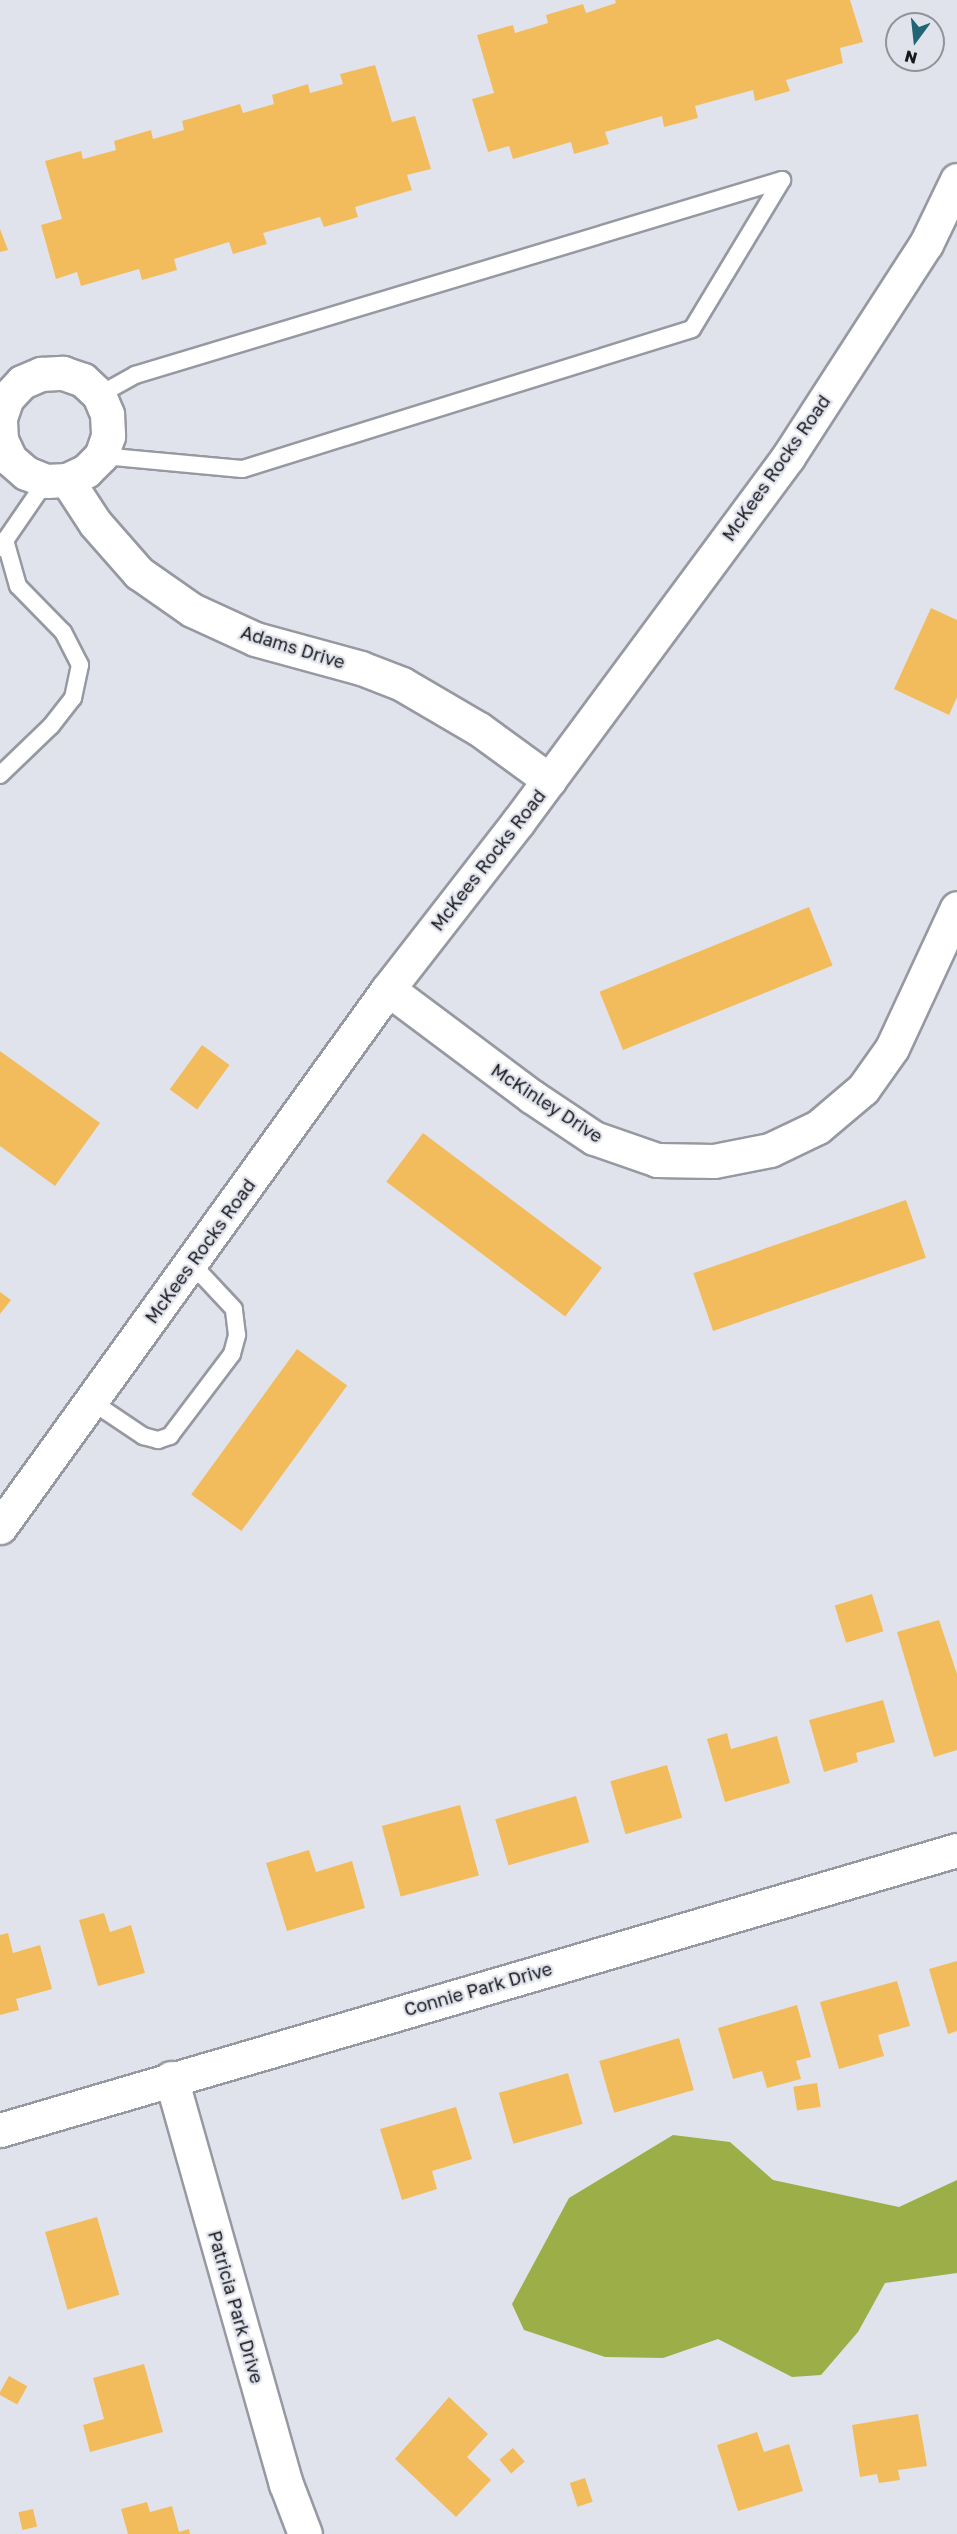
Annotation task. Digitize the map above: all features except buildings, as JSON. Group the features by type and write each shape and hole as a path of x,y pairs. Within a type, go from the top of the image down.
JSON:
{"street":[{"name":"McKees Rocks Road","path":"0,1527 388,989 549,780 788,457 926,244 957,180"},
{"path":"63,373 82,380 99,395 107,414 108,436 101,456 86,471 56,480 26,473 10,459 0,440 0,419 7,398 22,382 41,374 63,373"},
{"name":"Adams Drive","path":"56,480 139,573 192,610 255,639 361,668 402,684 479,729 549,780"},
{"name":"McKinley Drive","path":"388,989 531,1096 594,1138 657,1160 714,1161 770,1150 818,1127 863,1089 892,1048 957,908"},
{"name":"Connie Park Drive","path":"0,2130 171,2078 957,1850"},
{"name":"Patricia Park Drive","path":"171,2078 286,2484 305,2534"}],"lane":[{"path":"99,395 135,375 782,180 692,329 242,469 101,456"},
{"path":"0,775 51,726 73,698 80,665 63,632 18,586 2,544 56,480"},
{"path":"91,1401 143,1436 158,1440 170,1436 232,1354 237,1335 234,1309 191,1263"}],"green space":[{"path":"673,2135 730,2142 773,2180 899,2207 957,2180 957,2273 885,2283 858,2332 821,2375 792,2377 718,2339 663,2358 605,2357 524,2330 512,2304 569,2198"}]}
